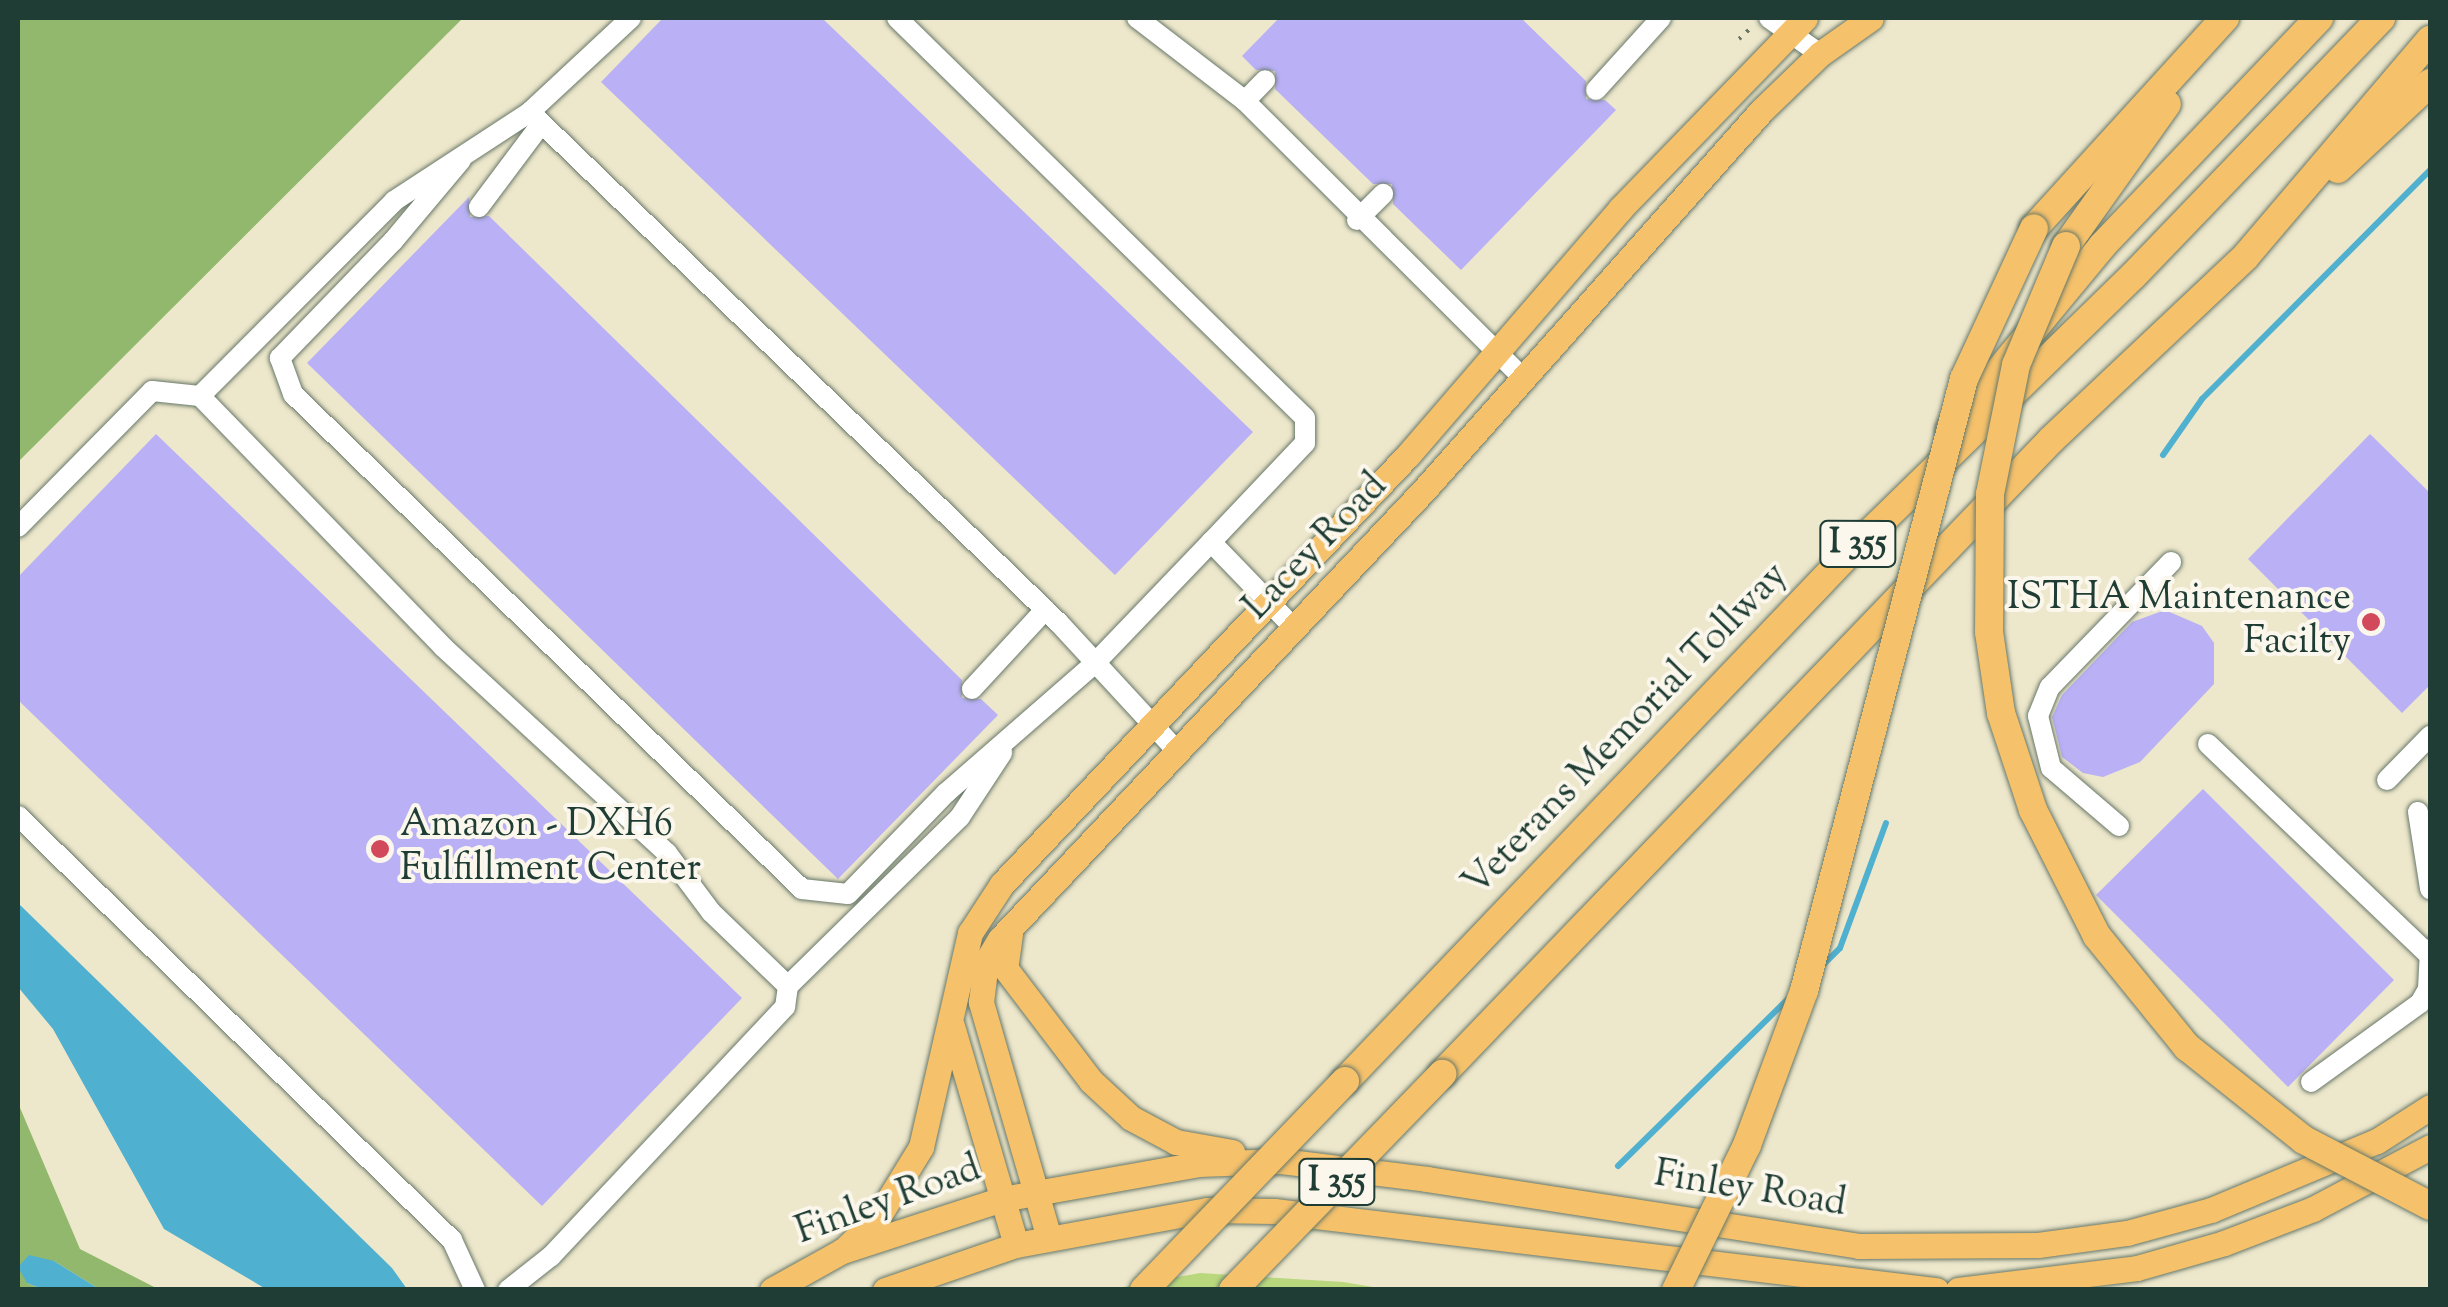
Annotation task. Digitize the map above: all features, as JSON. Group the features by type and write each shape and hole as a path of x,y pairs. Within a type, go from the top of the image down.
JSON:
{"highway":[{"path":"1676,1290 1747,1145 1820,941 1964,379 2034,228 2227,18"},
{"path":"2227,18 2066,246 2016,366 1990,494 1988,632 2001,713 2033,810 2097,936 2187,1046 2304,1140 2430,1206"},
{"path":"1848,554 2102,246 2319,18"},
{"name":"Veterans Memorial Tollway","path":"1144,1290 1848,554 2132,276 2381,18"},
{"name":"I 355","path":"1233,1290 2051,440 2246,256 2430,40"},
{"path":"2246,256 2430,83"}],"main road":[{"name":"Lacey Road","path":"1035,1192 981,1002 986,962 1015,919 1294,627 1638,244 1820,54 1871,18"},
{"name":"Lacey Road","path":"842,1251 878,1216 921,1148 970,933 1002,884 1152,727 1494,354 1787,24"},
{"path":"1015,919 1004,968 1104,1094 1131,1118 1176,1142 1281,1161"},
{"path":"949,1016 1016,1245"},
{"name":"Finley Road","path":"772,1290 842,1251 1002,1199 1123,1173 1281,1161 1859,1246 1950,1250 2128,1233 2211,1210 2376,1141 2430,1107"},
{"path":"1958,1290 2136,1268 2224,1243 2313,1209 2430,1147"},
{"name":"Finley Road","path":"1035,1192 1048,1238"},
{"name":"Finley Road","path":"885,1290 1016,1245 1207,1210 1274,1212 1936,1290"}],"lane":[{"path":"479,206 536,118 631,18"},
{"path":"461,160 394,242 280,358 292,394 802,889 848,894 946,793 1096,662 1305,443 1304,418 897,18"},
{"path":"1137,18 1245,101 1358,220 1522,377"},
{"path":"1596,90 1661,18"},
{"path":"1813,18 1820,54"},
{"path":"1787,24 1820,54"},
{"path":"1245,101 1266,80"},
{"path":"200,396 394,201 536,118"},
{"path":"536,118 1045,610 1178,751"},
{"path":"1358,220 1383,194"},
{"path":"18,528 152,391 200,396 443,646 668,853 711,912 788,986"},
{"path":"1211,542 1294,627"},
{"path":"2120,826 2051,768 2038,716 2050,687 2170,562"},
{"path":"972,690 1045,610"},
{"path":"508,1290 550,1256 785,1007 788,986 960,818 1017,730"},
{"path":"2208,744 2430,952 2420,1003 2311,1082"},
{"path":"2386,780 2426,750"},
{"path":"2418,812 2430,889"},
{"path":"18,816 452,1240 475,1290"}],"green space":[{"path":"18,18 463,18 18,462"},
{"path":"18,1103 80,1249 158,1289 99,1289 54,1261 27,1283 42,1289 18,1289"},
{"path":"1200,1273 1343,1282 1385,1289 1107,1290"}],"water":[{"path":"18,903 392,1268 407,1289 266,1289 164,1229 53,1029 18,987"},
{"path":"29,1255 54,1261 99,1289 42,1289 27,1283 18,1267"}],"building":[{"path":"663,18 822,18 1253,432 1115,575 601,82"},
{"path":"1279,18 1521,18 1586,81 1586,99 1605,100 1616,110 1461,270 1393,204 1392,184 1373,184 1275,89 1275,71 1256,70 1242,56"},
{"path":"469,197 470,217 489,216 962,680 962,698 981,699 998,715 838,879 307,363"},
{"name":"Amazon - DXH6 Fulfillment Center","path":"156,434 742,998 542,1206 18,700 18,577"},
{"name":"ISTHA Maintenance Facilty","path":"2370,434 2430,493 2430,685 2402,713 2248,559"},
{"path":"2165,610 2202,626 2214,643 2214,684 2140,762 2103,777 2083,773 2062,757 2052,717 2062,695 2132,622"},
{"path":"2203,789 2394,980 2288,1087 2096,895"}],"waterway":[{"path":"2163,455 2202,399 2430,170"},
{"path":"1822,966 1840,948 1886,823"},
{"path":"1618,1166 1788,999"}],"place":[{"name":"ISTHA Maintenance Facilty","path":"2371,622"},
{"name":"Amazon - DXH6 Fulfillment Center","path":"380,849"}]}
